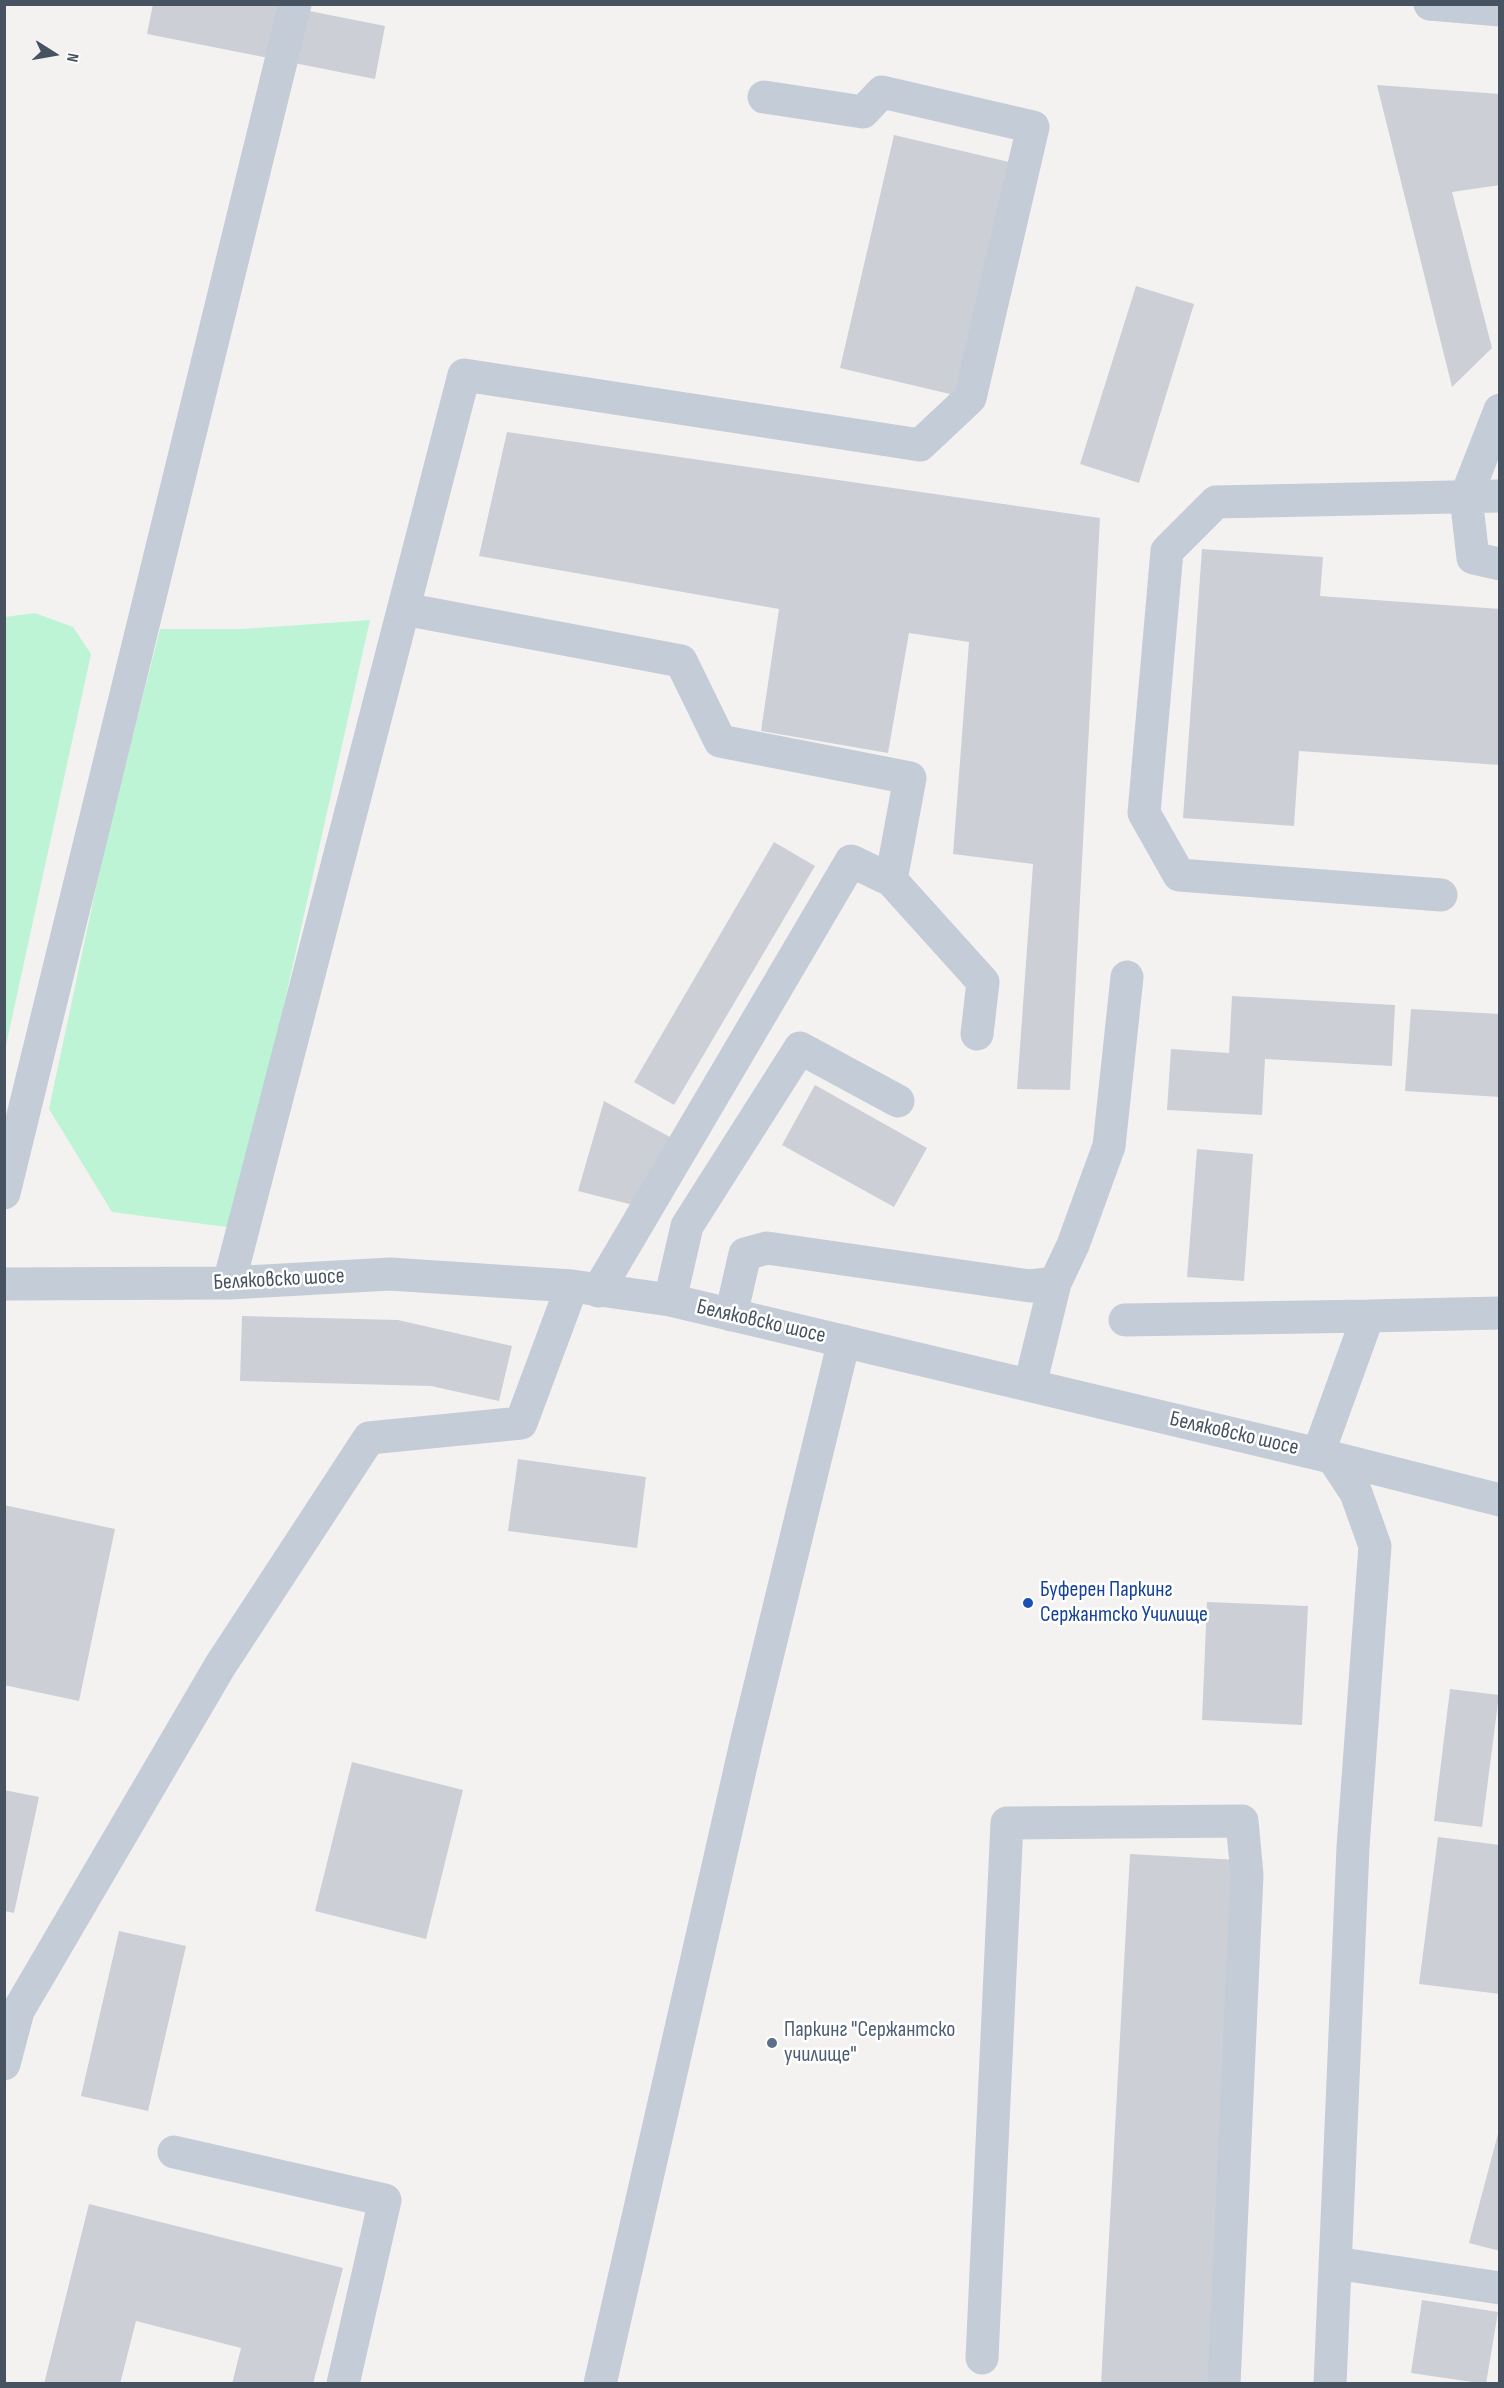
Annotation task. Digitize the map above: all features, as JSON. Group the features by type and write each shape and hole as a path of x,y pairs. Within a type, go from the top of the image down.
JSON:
{"street":[{"path":"4,1193 295,4"},
{"path":"1430,4 1500,10"},
{"path":"229,1283 464,375 920,445 970,398 1034,127 882,92 863,112 764,98"},
{"path":"1500,410 1466,497 1473,558 1500,564"},
{"path":"1441,895 1179,875 1144,813 1167,552 1216,502 1500,496"},
{"path":"404,609 681,661 720,741 910,778 891,880"},
{"path":"4,2064 18,2012 202,1696 369,1438 521,1423 585,1289 851,861 891,880 983,982 978,1034"},
{"path":"1030,1385 1055,1283 1073,1245 1109,1146 1127,977"},
{"path":"670,1300 687,1226 800,1048 898,1101"},
{"path":"731,1315 745,1254 766,1248 1030,1286 1055,1283"},
{"name":"Беляковско шосе","path":"4,1284 229,1283 390,1274 585,1289 670,1300 1326,1456 1500,1500"},
{"path":"1125,1320 1500,1312"},
{"path":"1329,2384 1353,1847 1375,1546 1356,1493 1326,1456 1368,1316"},
{"path":"600,2384 744,1751 844,1341"},
{"path":"982,2358 1007,1823 1242,1821 1247,1875 1224,2384"},
{"path":"174,2152 385,2200 343,2384"},
{"path":"1335,2263 1500,2288"}],"green space":[{"path":"35,613 73,627 91,654 5,1050 5,617"},
{"path":"370,620 234,1228 112,1212 49,1109 105,845 160,629 243,629"}],"building":[{"path":"153,4 274,4 385,26 375,79 147,34"},
{"path":"1377,85 1500,94 1500,185 1452,192 1492,348 1452,387"},
{"path":"894,135 1009,162 954,395 840,368"},
{"path":"1136,286 1194,304 1139,483 1080,464"},
{"path":"507,432 1100,518 1070,1090 1017,1089 1033,864 953,854 969,642 909,633 888,753 761,731 779,609 479,556"},
{"path":"1202,549 1323,557 1320,596 1500,609 1500,765 1299,751 1294,826 1183,818"},
{"path":"774,842 815,866 674,1105 634,1082"},
{"path":"1232,996 1395,1005 1392,1066 1265,1059 1262,1115 1167,1110 1171,1049 1229,1053"},
{"path":"1411,1009 1500,1014 1500,1097 1405,1091"},
{"path":"815,1085 927,1148 894,1207 782,1145"},
{"path":"604,1101 681,1143 641,1207 578,1191"},
{"path":"1197,1149 1253,1154 1244,1281 1187,1277"},
{"path":"242,1316 398,1320 512,1346 499,1401 431,1386 240,1381"},
{"path":"518,1459 646,1477 637,1548 508,1531"},
{"path":"4,1505 115,1529 79,1701 4,1685"},
{"path":"1207,1602 1308,1606 1302,1725 1202,1720"},
{"path":"1450,1689 1499,1695 1482,1827 1434,1821"},
{"path":"352,1762 463,1790 426,1939 315,1911"},
{"path":"4,1790 39,1797 14,1913 4,1911"},
{"path":"1438,1837 1500,1845 1500,1994 1419,1984"},
{"path":"1130,1854 1238,1860 1210,2384 1101,2384"},
{"path":"119,1931 186,1946 148,2111 81,2096"},
{"path":"1500,2130 1500,2251 1469,2243"},
{"path":"89,2204 343,2268 313,2384 232,2384 241,2348 136,2321 120,2384 44,2384"},
{"path":"1422,2300 1498,2312 1486,2384 1411,2373"}],"place":[{"name":"Буферен Паркинг Сержантско Училище","path":"1028,1603"},
{"name":"Паркинг \"Сержантско училище\"","path":"772,2043"}]}
